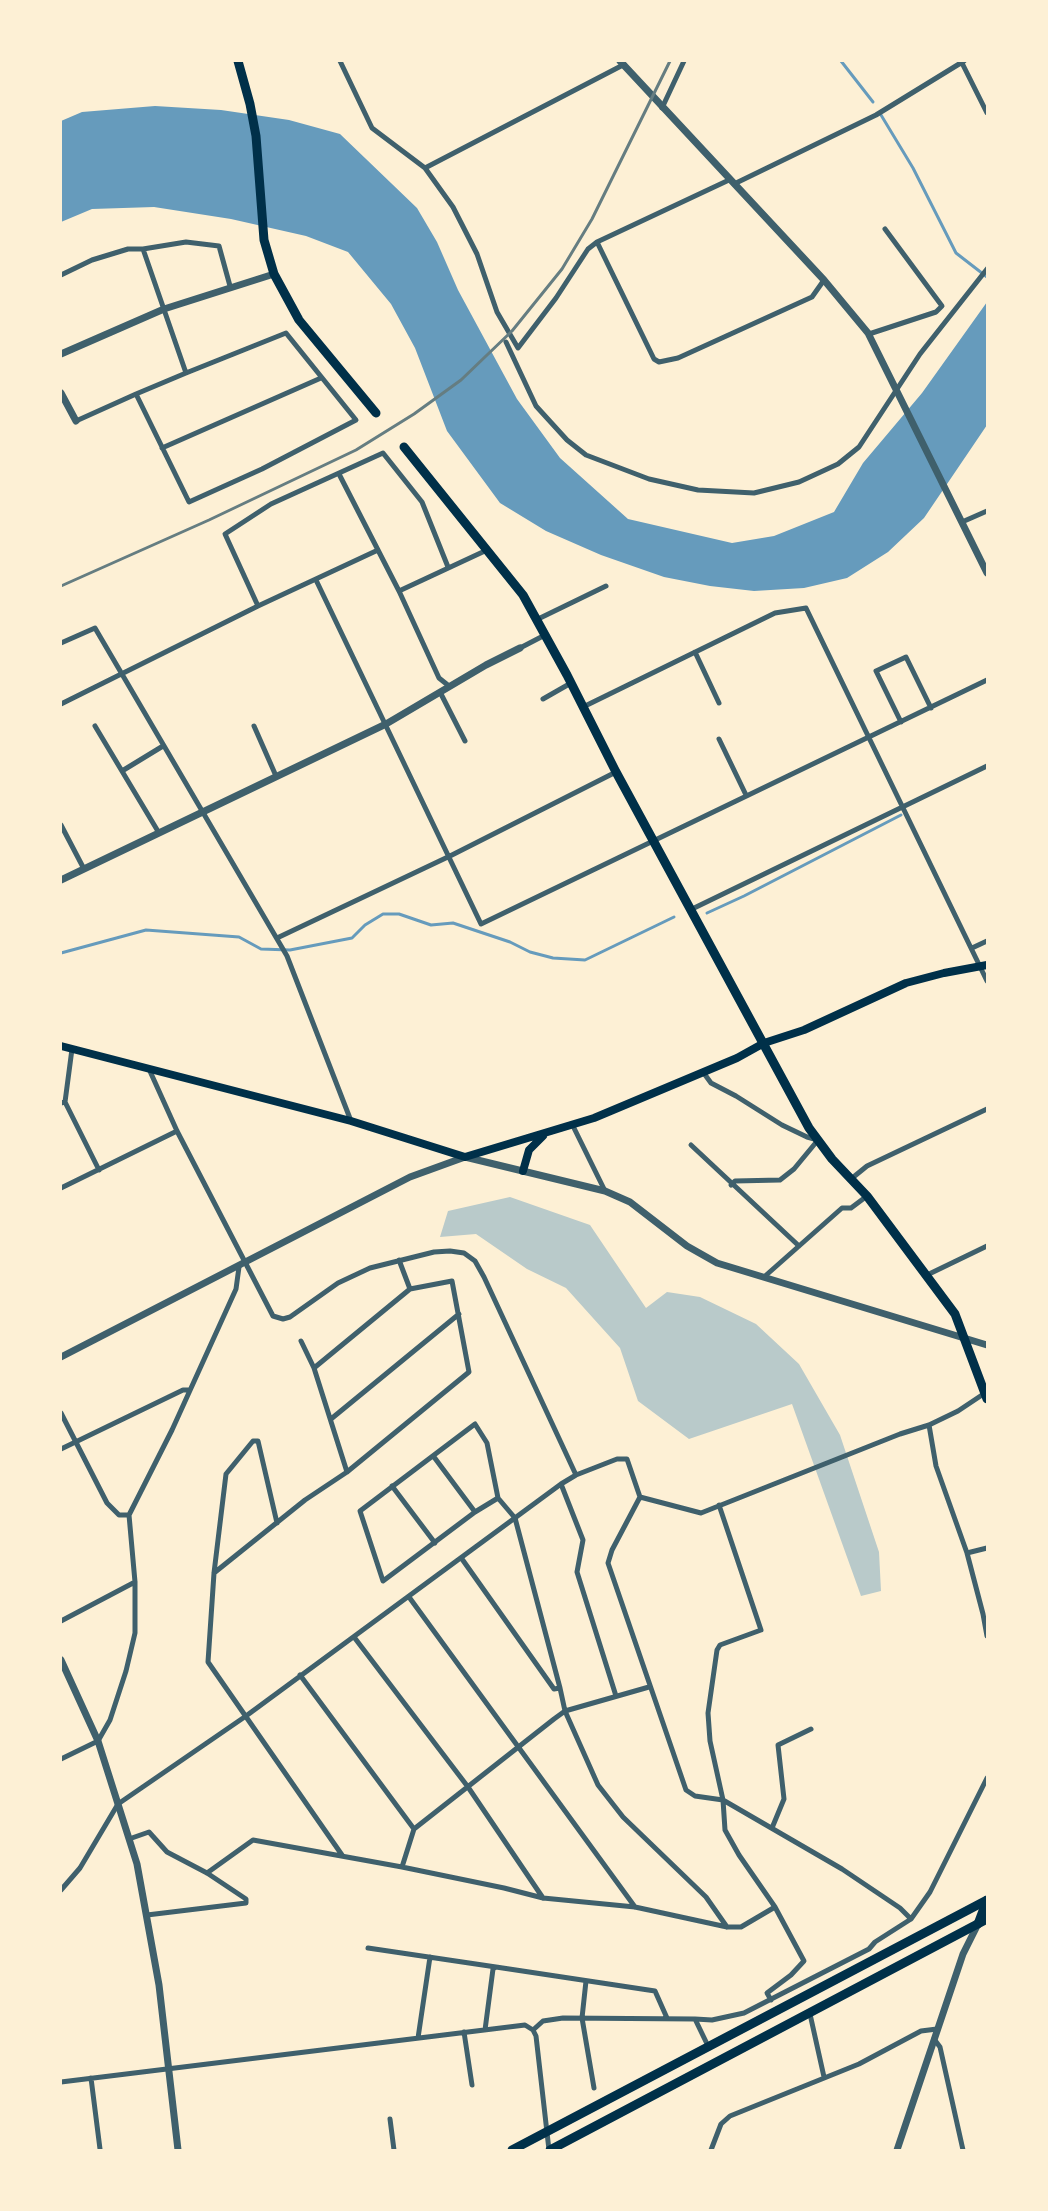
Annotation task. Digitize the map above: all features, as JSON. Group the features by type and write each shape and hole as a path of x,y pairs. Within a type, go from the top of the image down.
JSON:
{"main road":[{"path":"238,61 250,104 256,136 264,240 274,274 299,320 376,413"},
{"path":"404,447 523,596 546,635 653,842 818,1140 867,1196 955,1314 986,1396"},
{"path":"61,1046 351,1121 465,1157 573,1126 703,1072 764,1043 804,1030 906,983 983,965"},
{"path":"523,1171 529,1150 544,1134"},
{"path":"978,1924 987,1900"},
{"path":"512,2150 987,1900"},
{"path":"549,2150 987,1919"}],"street":[{"path":"340,61 372,128 425,168 457,215 477,254 497,312 518,348 556,298 588,249 597,242 876,115 962,62 987,113"},
{"path":"662,108 684,61"},
{"path":"425,168 622,63 824,280 869,334 987,573"},
{"path":"869,334 936,312 942,306 885,229"},
{"path":"61,275 92,260 128,249 143,249 186,242 219,246 230,286"},
{"path":"597,242 654,359 658,362 678,358 812,297 824,280"},
{"path":"143,249 186,373"},
{"path":"506,342 536,406 567,440 586,455 649,479 698,490 754,493 800,482 838,464 859,447 920,354 987,268"},
{"path":"61,354 164,309 230,286 274,274"},
{"path":"61,393 76,421 136,394 186,373 286,333 356,420 262,469 189,502 136,394"},
{"path":"162,448 321,378"},
{"path":"258,606 225,534 271,504 383,453 422,502 448,567"},
{"path":"340,474 399,591 439,678 449,686"},
{"path":"962,522 987,511"},
{"path":"61,704 258,606 378,550"},
{"path":"399,591 487,550"},
{"path":"316,580 481,924 987,680"},
{"path":"536,620 606,586"},
{"path":"584,707 775,613 806,608 972,948 983,965 987,981"},
{"path":"61,643 94,628 287,956 351,1121"},
{"path":"61,880 386,724 449,686 546,635"},
{"path":"695,652 719,702"},
{"path":"901,722 876,671 906,657 931,708"},
{"path":"543,699 571,683"},
{"path":"440,692 465,741"},
{"path":"95,726 159,833"},
{"path":"254,726 276,776"},
{"path":"719,740 746,795"},
{"path":"122,771 163,746"},
{"path":"690,910 987,766"},
{"path":"277,938 450,856 616,772"},
{"path":"61,825 84,869"},
{"path":"972,948 987,941"},
{"path":"72,1050 63,1102 99,1170"},
{"path":"149,1069 241,1265 273,1316 283,1320 290,1317 351,1276 399,1260 450,1251 464,1253 475,1260 576,1475"},
{"path":"703,1072 711,1083 736,1096 782,1126 807,1138 818,1140 794,1169 780,1180 735,1181 731,1185"},
{"path":"851,1179 867,1166 987,1109"},
{"path":"573,1126 605,1191"},
{"path":"61,1188 177,1132"},
{"path":"691,1145 731,1185 799,1246"},
{"path":"61,1357 410,1177 465,1157 605,1191 630,1202 687,1246 717,1263 987,1345"},
{"path":"764,1277 842,1208 851,1208 867,1196"},
{"path":"927,1275 987,1246"},
{"path":"399,1260 410,1289"},
{"path":"61,1759 98,1740 110,1720 126,1670 135,1633 136,1582 129,1515 190,1390 236,1289 241,1265"},
{"path":"214,1573 305,1500 347,1472 469,1372 460,1314 452,1281 410,1289 314,1368"},
{"path":"331,1419 460,1314"},
{"path":"301,1341 314,1368 347,1472"},
{"path":"61,1449 183,1390 190,1390"},
{"path":"640,1497 701,1513 900,1434 928,1426 986,1396"},
{"path":"61,1413 107,1503 119,1515 129,1515"},
{"path":"498,1498 475,1512 383,1581 360,1511 434,1457 475,1424 487,1442 498,1498 515,1518 565,1711 598,1785 623,1816 706,1897 727,1927"},
{"path":"928,1426 936,1466 967,1553 985,1614 987,1636"},
{"path":"277,1523 258,1441 253,1441 226,1474 214,1573 208,1662 342,1855"},
{"path":"434,1457 475,1512"},
{"path":"61,1890 80,1868 118,1804 246,1716 462,1559 561,1484 576,1475 617,1459 627,1459 640,1497 612,1550 608,1563 686,1790 695,1796 724,1800 842,1869 900,1908 911,1920"},
{"path":"561,1484 583,1540 578,1572 616,1696"},
{"path":"392,1486 435,1543"},
{"path":"719,1506 761,1630 720,1645 717,1650 708,1713 710,1741 724,1800 725,1830 739,1855 774,1907 804,1961 791,1975 767,1993 771,2000"},
{"path":"967,1553 987,1548"},
{"path":"462,1559 554,1689 560,1688"},
{"path":"61,1621 136,1582"},
{"path":"409,1597 635,1907"},
{"path":"354,1636 468,1787 543,1898"},
{"path":"61,1660 98,1740 137,1864 147,1915 169,2068 178,2150"},
{"path":"300,1675 414,1829"},
{"path":"402,1867 414,1829 565,1711 649,1686"},
{"path":"772,1828 784,1799 778,1745 811,1729"},
{"path":"533,2030 543,2021 582,2018 695,2019 729,2017 771,2000 869,1948 875,1942 911,1920 930,1892 987,1778"},
{"path":"129,1839 149,1832 168,1852 207,1873 246,1899 246,1903 147,1915"},
{"path":"207,1873 253,1840 402,1867 543,1898 635,1907 727,1927 742,1927 774,1907"},
{"path":"897,2150 963,1954 978,1924"},
{"path":"368,1948 655,1991 667,2018"},
{"path":"418,2038 430,1957"},
{"path":"485,2030 493,1969 496,1967"},
{"path":"586,1981 582,2018 594,2088"},
{"path":"810,2014 824,2077"},
{"path":"695,2019 709,2048"},
{"path":"61,2082 525,2025 533,2030 536,2036 549,2130 549,2150"},
{"path":"711,2150 722,2124 730,2116 859,2064 921,2031 937,2029"},
{"path":"464,2032 472,2085"},
{"path":"934,2039 940,2047 963,2150"},
{"path":"92,2078 100,2149"},
{"path":"390,2118 394,2150"}],"shaded area":[{"path":"510,1197 590,1225 646,1308 667,1292 700,1297 756,1324 799,1364 840,1435 879,1552 881,1591 861,1596 792,1404 689,1439 638,1401 620,1348 566,1288 527,1269 476,1234 440,1237 448,1211"}],"water":[{"path":"155,106 221,110 289,120 340,134 417,208 437,242 458,290 517,399 560,458 628,519 732,543 774,536 834,512 863,463 922,393 987,302 987,425 924,518 888,552 847,578 804,588 754,591 710,586 664,577 601,555 546,531 500,503 447,431 415,348 391,304 348,252 306,236 231,219 154,207 92,209 61,222 61,121 82,112"}],"waterway":[{"path":"841,61 873,102"},
{"path":"881,115 913,168 956,253 987,277"},
{"path":"707,913 744,896 901,815"},
{"path":"61,953 146,930 239,937 261,949 290,950 352,938 365,925 383,914 399,914 431,925 453,923 510,942 530,952 553,958 585,960 674,917"}],"railway":[{"path":"61,586 209,520 356,450 414,414 461,380 512,331 562,269 592,219 670,61"}]}
